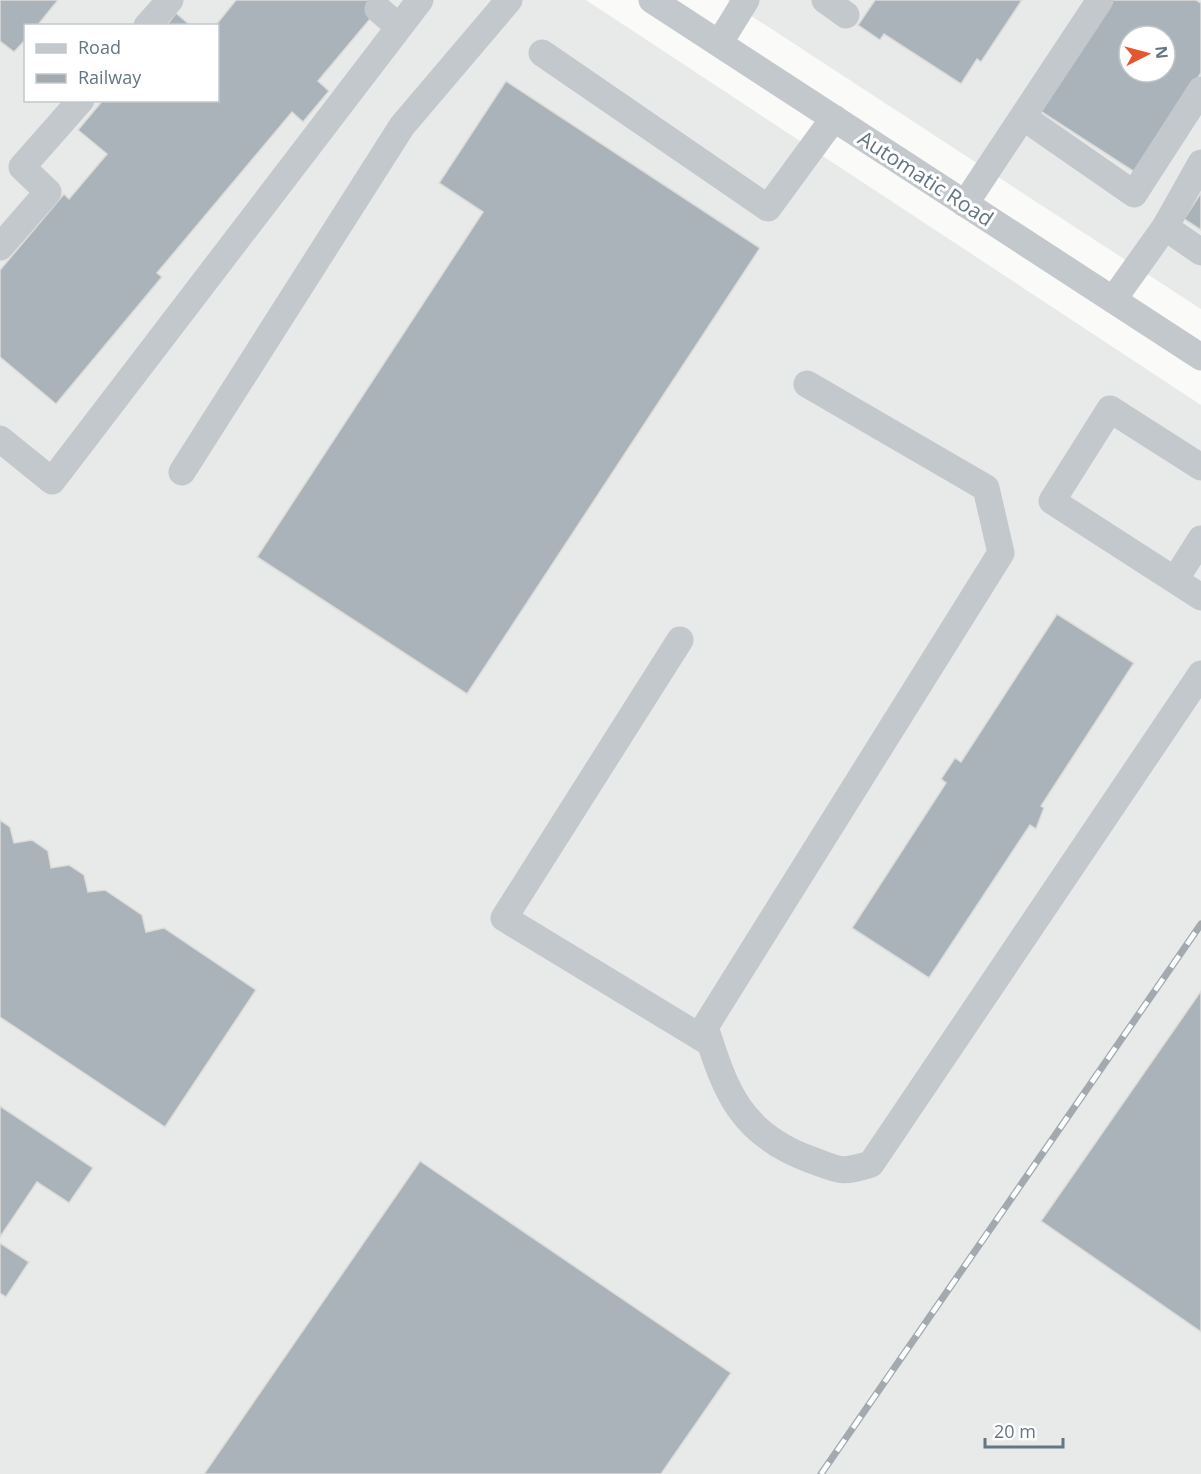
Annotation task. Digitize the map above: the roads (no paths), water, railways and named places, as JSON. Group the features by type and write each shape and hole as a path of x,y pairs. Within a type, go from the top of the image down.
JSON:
{"street":[{"path":"149,24 170,0"},
{"path":"0,439 52,481 420,0"},
{"path":"182,472 402,126 509,0"},
{"name":"Automatic Road","path":"652,0 691,11 720,42 1201,357"},
{"path":"720,42 746,0"},
{"path":"965,204 1100,0"},
{"path":"378,9 399,27"},
{"path":"542,53 768,208 834,118"},
{"path":"1023,117 1134,194 1201,90"},
{"path":"0,247 48,192 22,167 79,102"},
{"path":"1113,300 1165,227 1201,164"},
{"path":"1165,227 1201,252"},
{"path":"807,384 986,489 1001,553 705,1027 726,1086 739,1108 780,1148 845,1172 871,1164 1201,674"},
{"path":"1201,467 1110,409 1052,501 1201,597"},
{"path":"1175,580 1201,539"},
{"path":"680,640 504,918 710,1043"}],"railway":[{"path":"821,1474 1201,924"}]}
